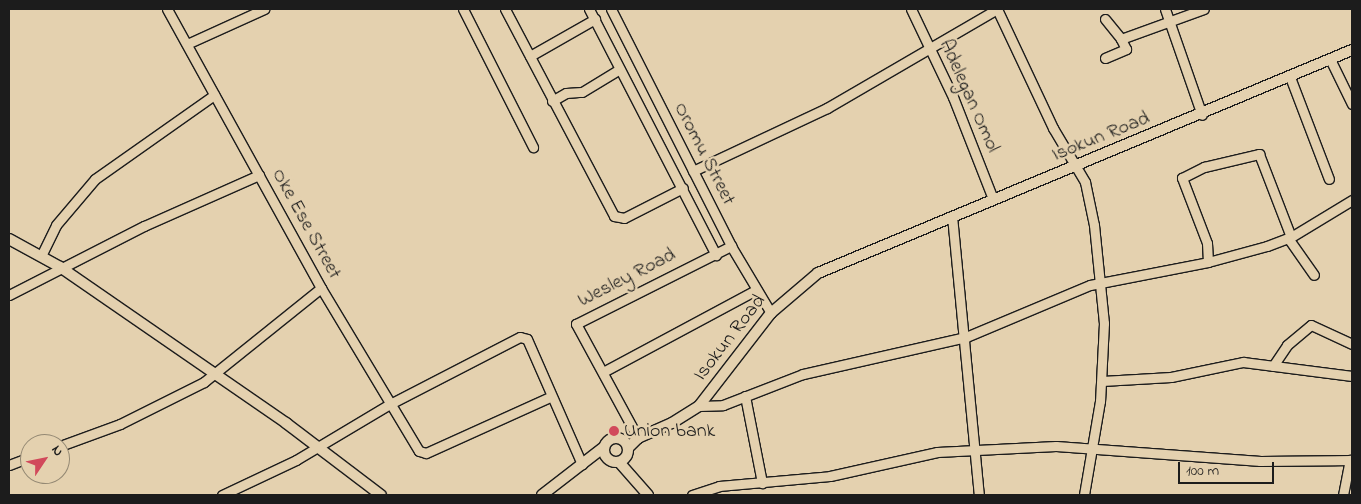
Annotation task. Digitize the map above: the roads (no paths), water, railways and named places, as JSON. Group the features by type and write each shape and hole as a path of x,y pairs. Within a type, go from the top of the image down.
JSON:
{"main road":[{"name":"Isokun Road","path":"638,438 672,423 699,406 771,313 806,280 850,258 1202,115 1352,50"},
{"path":"9,239 60,267 318,446 381,495"},
{"path":"542,495 584,463 611,438 638,438"},
{"path":"620,438 628,450 639,483"},
{"path":"584,463 614,461 628,450 638,438"},
{"path":"604,446 614,461 639,483 648,495"}],"street":[{"name":"Oke Ese Street","path":"167,9 321,288 390,404 422,452 550,397"},
{"path":"187,44 264,9"},
{"path":"463,9 533,147"},
{"path":"505,9 596,187 617,219 683,188"},
{"path":"588,9 595,19 716,254"},
{"name":"Adelegan Omol","path":"911,9 953,97 993,199"},
{"path":"693,171 823,109 997,9 1075,166 1089,199 1100,283 1102,380 1084,495"},
{"path":"1165,9 1202,115"},
{"path":"1121,39 1204,9"},
{"name":"Oromu Street","path":"613,10 731,246 771,313"},
{"path":"530,56 595,19"},
{"path":"1105,19 1126,48 1105,58"},
{"path":"1330,59 1352,104"},
{"path":"552,101 566,93 582,92 620,69"},
{"path":"1290,77 1329,178"},
{"path":"39,255 66,212 94,179 214,95"},
{"path":"1208,262 1207,243 1182,178 1204,167 1259,154 1289,237 1314,275"},
{"path":"10,294 60,267 259,175"},
{"path":"699,406 723,405 803,374 966,337 1080,287 1208,262 1289,237 1352,200"},
{"path":"952,216 966,337 972,451 979,495"},
{"name":"Wesley Road","path":"638,438 576,324 731,246"},
{"path":"70,442 120,424 182,395 215,375 321,288"},
{"path":"603,372 756,290"},
{"path":"1273,366 1287,345 1311,325 1352,344"},
{"path":"222,495 296,460 390,404 520,337 527,339 550,397 584,463"},
{"path":"1102,380 1171,377 1243,362 1352,376"},
{"path":"745,396 762,483"},
{"path":"692,495 719,486 830,476 937,452 1056,446 1260,462 1351,460 1343,495"}],"place":[{"name":"Union bank","path":"614,431"}]}
